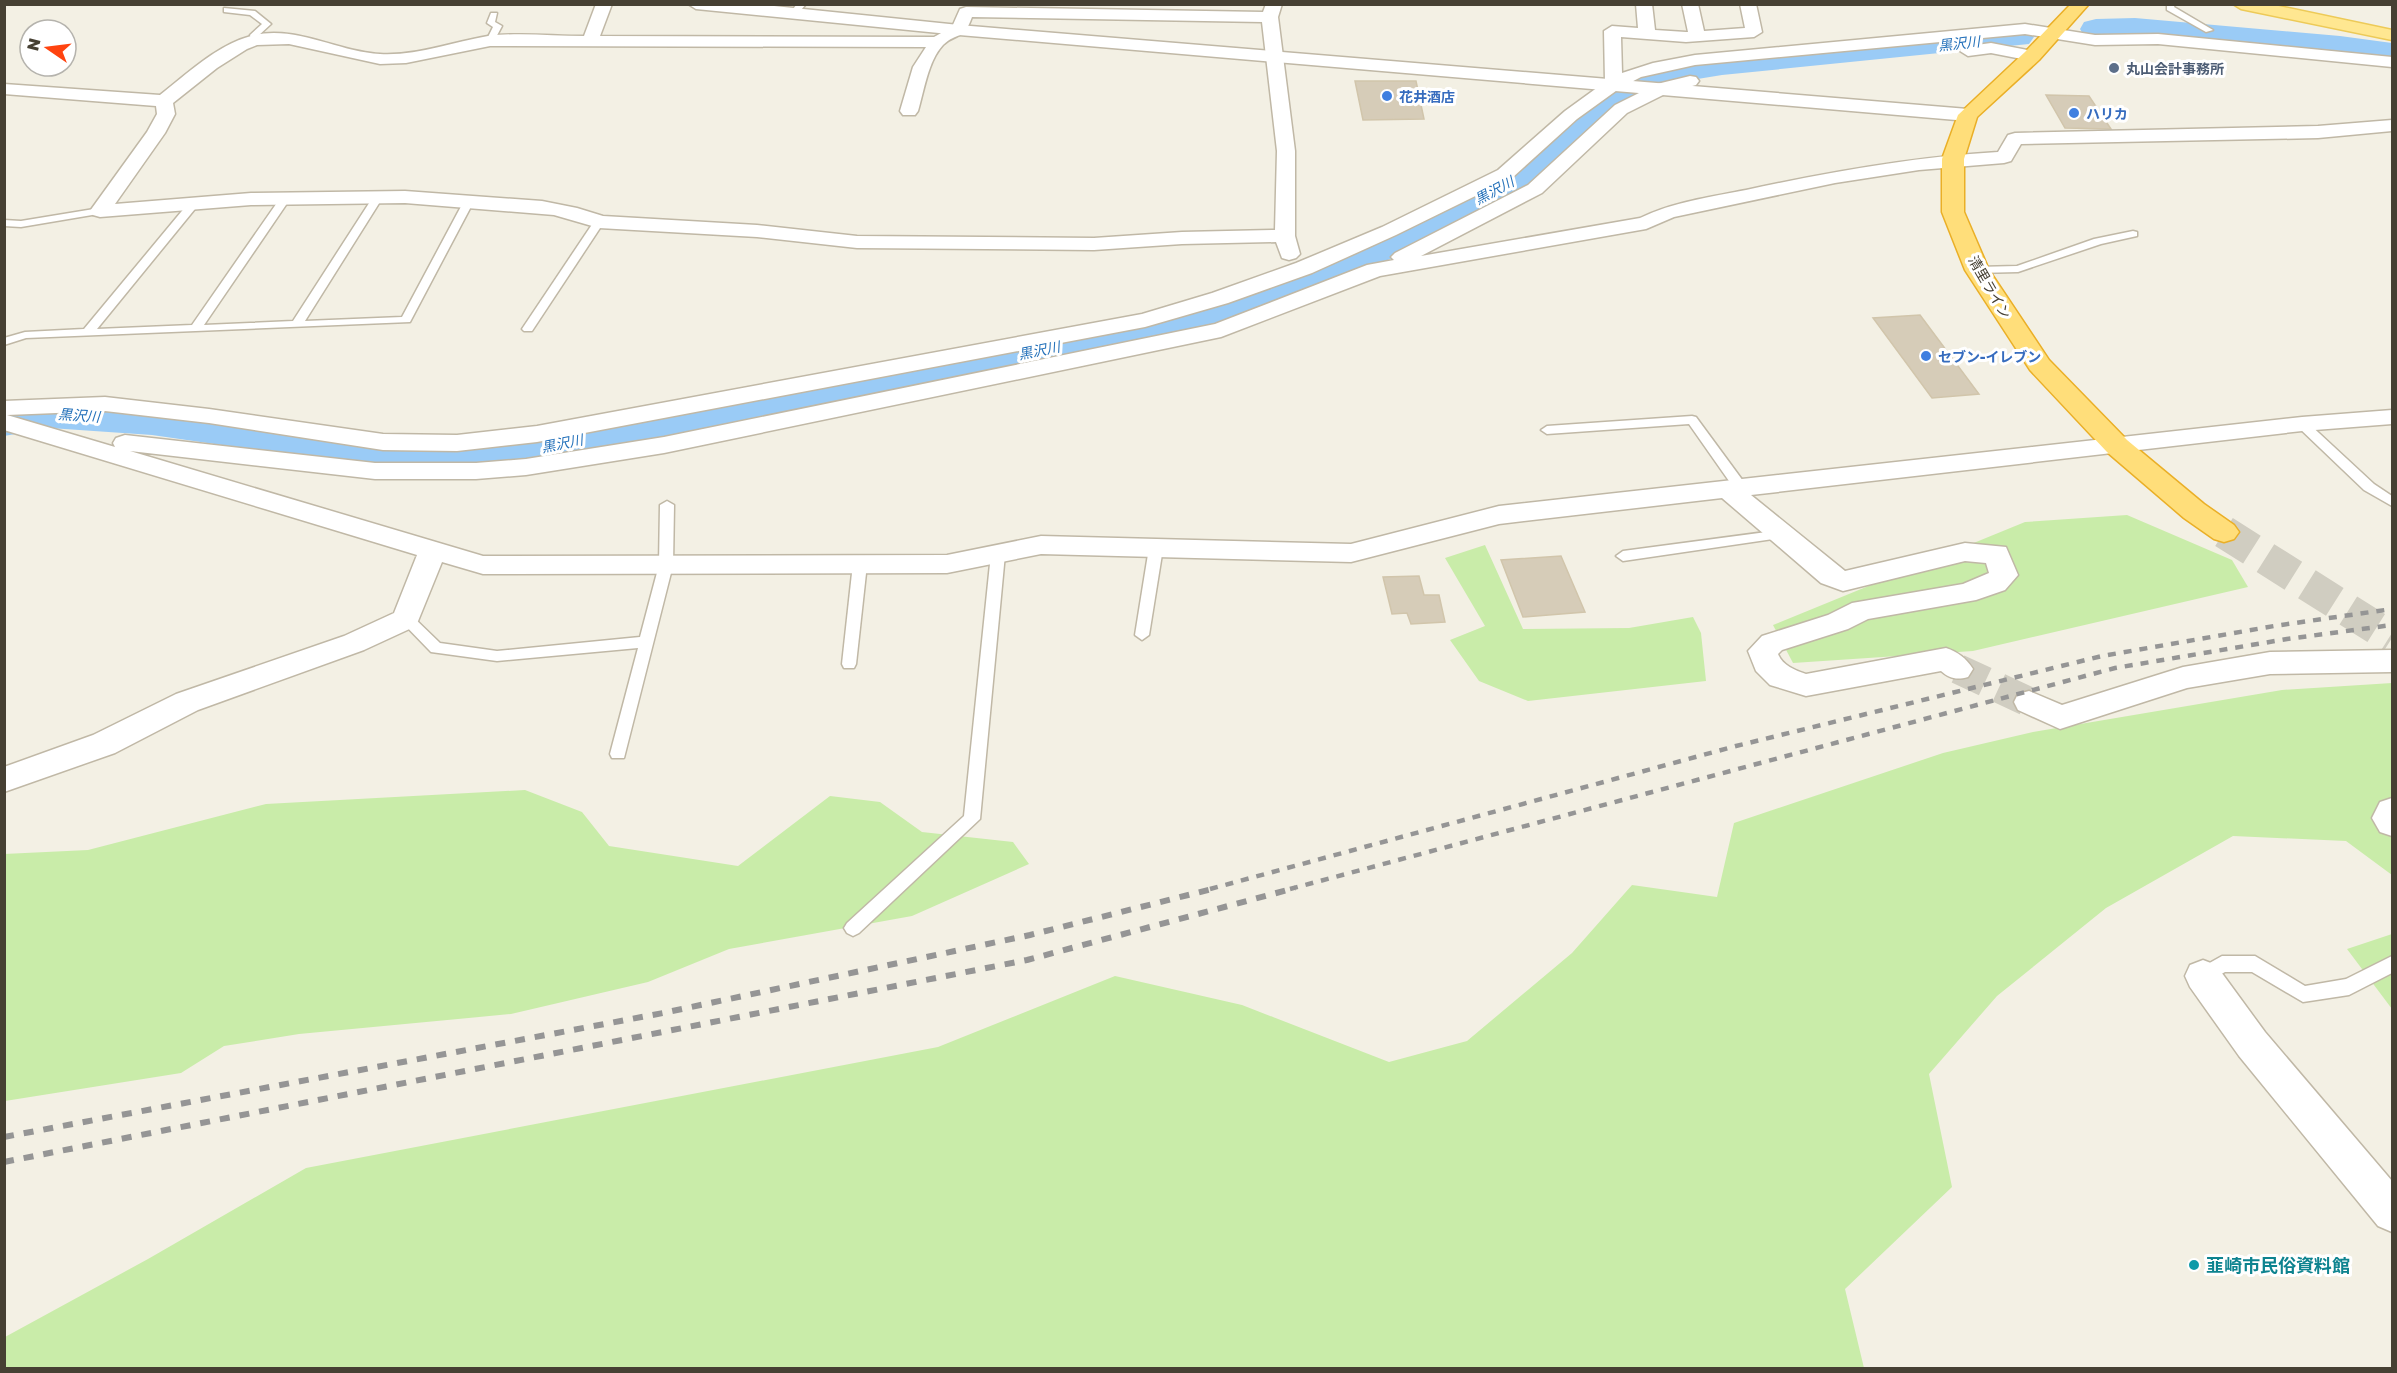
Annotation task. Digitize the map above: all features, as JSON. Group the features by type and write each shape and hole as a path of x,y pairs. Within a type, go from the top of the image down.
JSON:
{"highway":[{"name":"清里ライン","path":"2081,4 2032,56 1968,115 1953,159 1953,212 1977,270 2039,365 2116,446 2194,511 2224,532"}],"main road":[{"path":"2241,4 2385,34"}],"street":[{"path":"590,41 604,4"},
{"path":"696,4 798,9 959,30 1968,115"},
{"path":"1644,4 1647,34"},
{"path":"1690,4 1697,36"},
{"path":"1614,84 1612,31 1697,36 1754,32 1748,4"},
{"path":"4,88 164,101 211,64 242,45 255,40 289,39 380,59 406,58 490,41 937,42 959,30 967,8 1272,11 1273,56 1286,151 1285,236 1289,254 1318,277"},
{"path":"4,408 105,404 209,416 383,442 457,443 537,434 1028,354 1221,330 1448,202 1505,174 1544,142 1570,115 1614,84 1635,73 1695,60 1831,54 2089,22"},
{"path":"2122,24 2351,41 2392,47"},
{"path":"2061,27 2095,40 2158,39 2392,62"},
{"path":"2385,34 2392,47"},
{"path":"909,111 922,67 937,42"},
{"path":"1831,54 1844,64 1991,48 2032,56"},
{"path":"1375,270 1535,189 1572,150 1621,109 1663,88 1702,78 1726,76"},
{"path":"100,212 156,133 166,114 164,101"},
{"path":"75,443 121,443 375,471 486,470 526,467 664,445 1028,354 1220,298 1318,277 1375,270 1646,223 1668,212 1871,170 1953,159 2004,157 2015,139 2318,132 2392,126"},
{"path":"1544,142 1572,150"},
{"path":"100,212 195,202 378,196 470,200 547,208 588,217 599,222 758,231 857,242 1094,244 1182,238 1285,236"},
{"path":"1448,202 1478,218"},
{"path":"14,425 483,565 666,565 948,564 1041,545 1351,553 1499,515 2302,424 2392,417"},
{"path":"1735,488 1781,534 1831,576 1843,581 1965,552 1996,554 2004,575 1995,583 1966,593 1862,610 1838,622 1772,643 1763,651 1766,663 1781,677 1806,685 1946,659 1958,669"},
{"path":"4,780 104,744 187,702 354,644 406,619 433,550"},
{"path":"2028,702 2060,717 2183,678 2270,663 2392,661"},
{"path":"2392,811 2388,818 2392,823"},
{"path":"2202,976 2252,1044 2392,1212"}],"lane":[{"path":"2171,4 2170,8 2209,30"},
{"path":"227,10 252,14 267,24 254,35 255,40"},
{"path":"490,41 498,26 491,23 494,15"},
{"path":"297,324 378,196"},
{"path":"196,328 285,199"},
{"path":"4,342 25,335 406,320 470,200"},
{"path":"88,332 195,202"},
{"path":"4,223 21,224 100,212"},
{"path":"528,329 599,222"},
{"path":"1977,270 2018,269 2098,241 2133,234"},
{"path":"1547,430 1692,420 1735,488"},
{"path":"2302,424 2369,487 2392,502"},
{"path":"618,754 666,565 667,505"},
{"path":"1623,556 1781,534"},
{"path":"1142,635 1156,548"},
{"path":"853,928 972,819 998,554"},
{"path":"849,664 860,564"},
{"path":"406,619 436,648 497,656 646,642"},
{"path":"2202,976 2222,964 2255,964 2303,994 2349,987 2392,964"}],"green space":[{"path":"2127,515 2232,560 2248,587 1973,651 1793,663 1773,625 2025,522"},
{"path":"1485,545 1523,629 1629,628 1693,617 1701,633 1706,681 1528,701 1479,681 1450,640 1485,626 1445,558"},
{"path":"2392,683 2392,875 2346,841 2233,836 2106,908 1997,996 1929,1074 1952,1187 1845,1289 1864,1368 5,1368 5,1337 148,1259 306,1168 938,1047 1115,976 1242,1005 1389,1062 1467,1041 1572,953 1632,885 1717,897 1734,823 1943,753 2033,732 2282,690"},
{"path":"525,790 582,812 609,846 738,866 830,796 880,802 922,832 1013,842 1029,864 912,916 729,949 648,982 511,1014 299,1034 224,1046 181,1073 5,1101 4,854 88,850 266,804"},
{"path":"2392,934 2392,1009 2347,949"}],"building":[{"path":"1355,81 1416,81 1424,119 1363,120"},
{"path":"2046,95 2089,96 2111,129 2065,128"},
{"name":"セブン-イレブン","path":"1920,315 1979,394 1932,398 1873,318"},
{"path":"1561,556 1585,612 1523,617 1501,560"},
{"path":"1419,576 1424,595 1439,595 1445,622 1411,624 1407,613 1392,614 1383,577"}],"waterway":[{"name":"黒沢川","path":"2096,29 2135,28 2340,46 2392,53"},
{"name":"黒沢川","path":"4,421 50,413 152,420 263,436 446,456 531,448 610,434 737,407 1213,316 1297,285 1384,246 1485,196 1529,171 1613,100 1664,74 1722,65 2017,37"}],"tunnel":[{"path":"2224,532 2392,638"},
{"path":"1958,669 2029,702"}],"railway":[{"path":"1210,889 1736,746 2102,656 2274,626 2392,609"},
{"path":"1290,889 2115,668 2287,639 2392,625"},
{"path":"4,1137 663,1013 1030,935 1216,888"},
{"path":"4,1162 1027,960 1295,888"}],"place":[{"name":"丸山会計事務所","path":"2114,68"},
{"name":"花井酒店","path":"1387,96"},
{"name":"ハリカ","path":"2074,113"},
{"name":"セブン-イレブン","path":"1926,356"},
{"name":"韮崎市民俗資料館","path":"2194,1265"}]}
